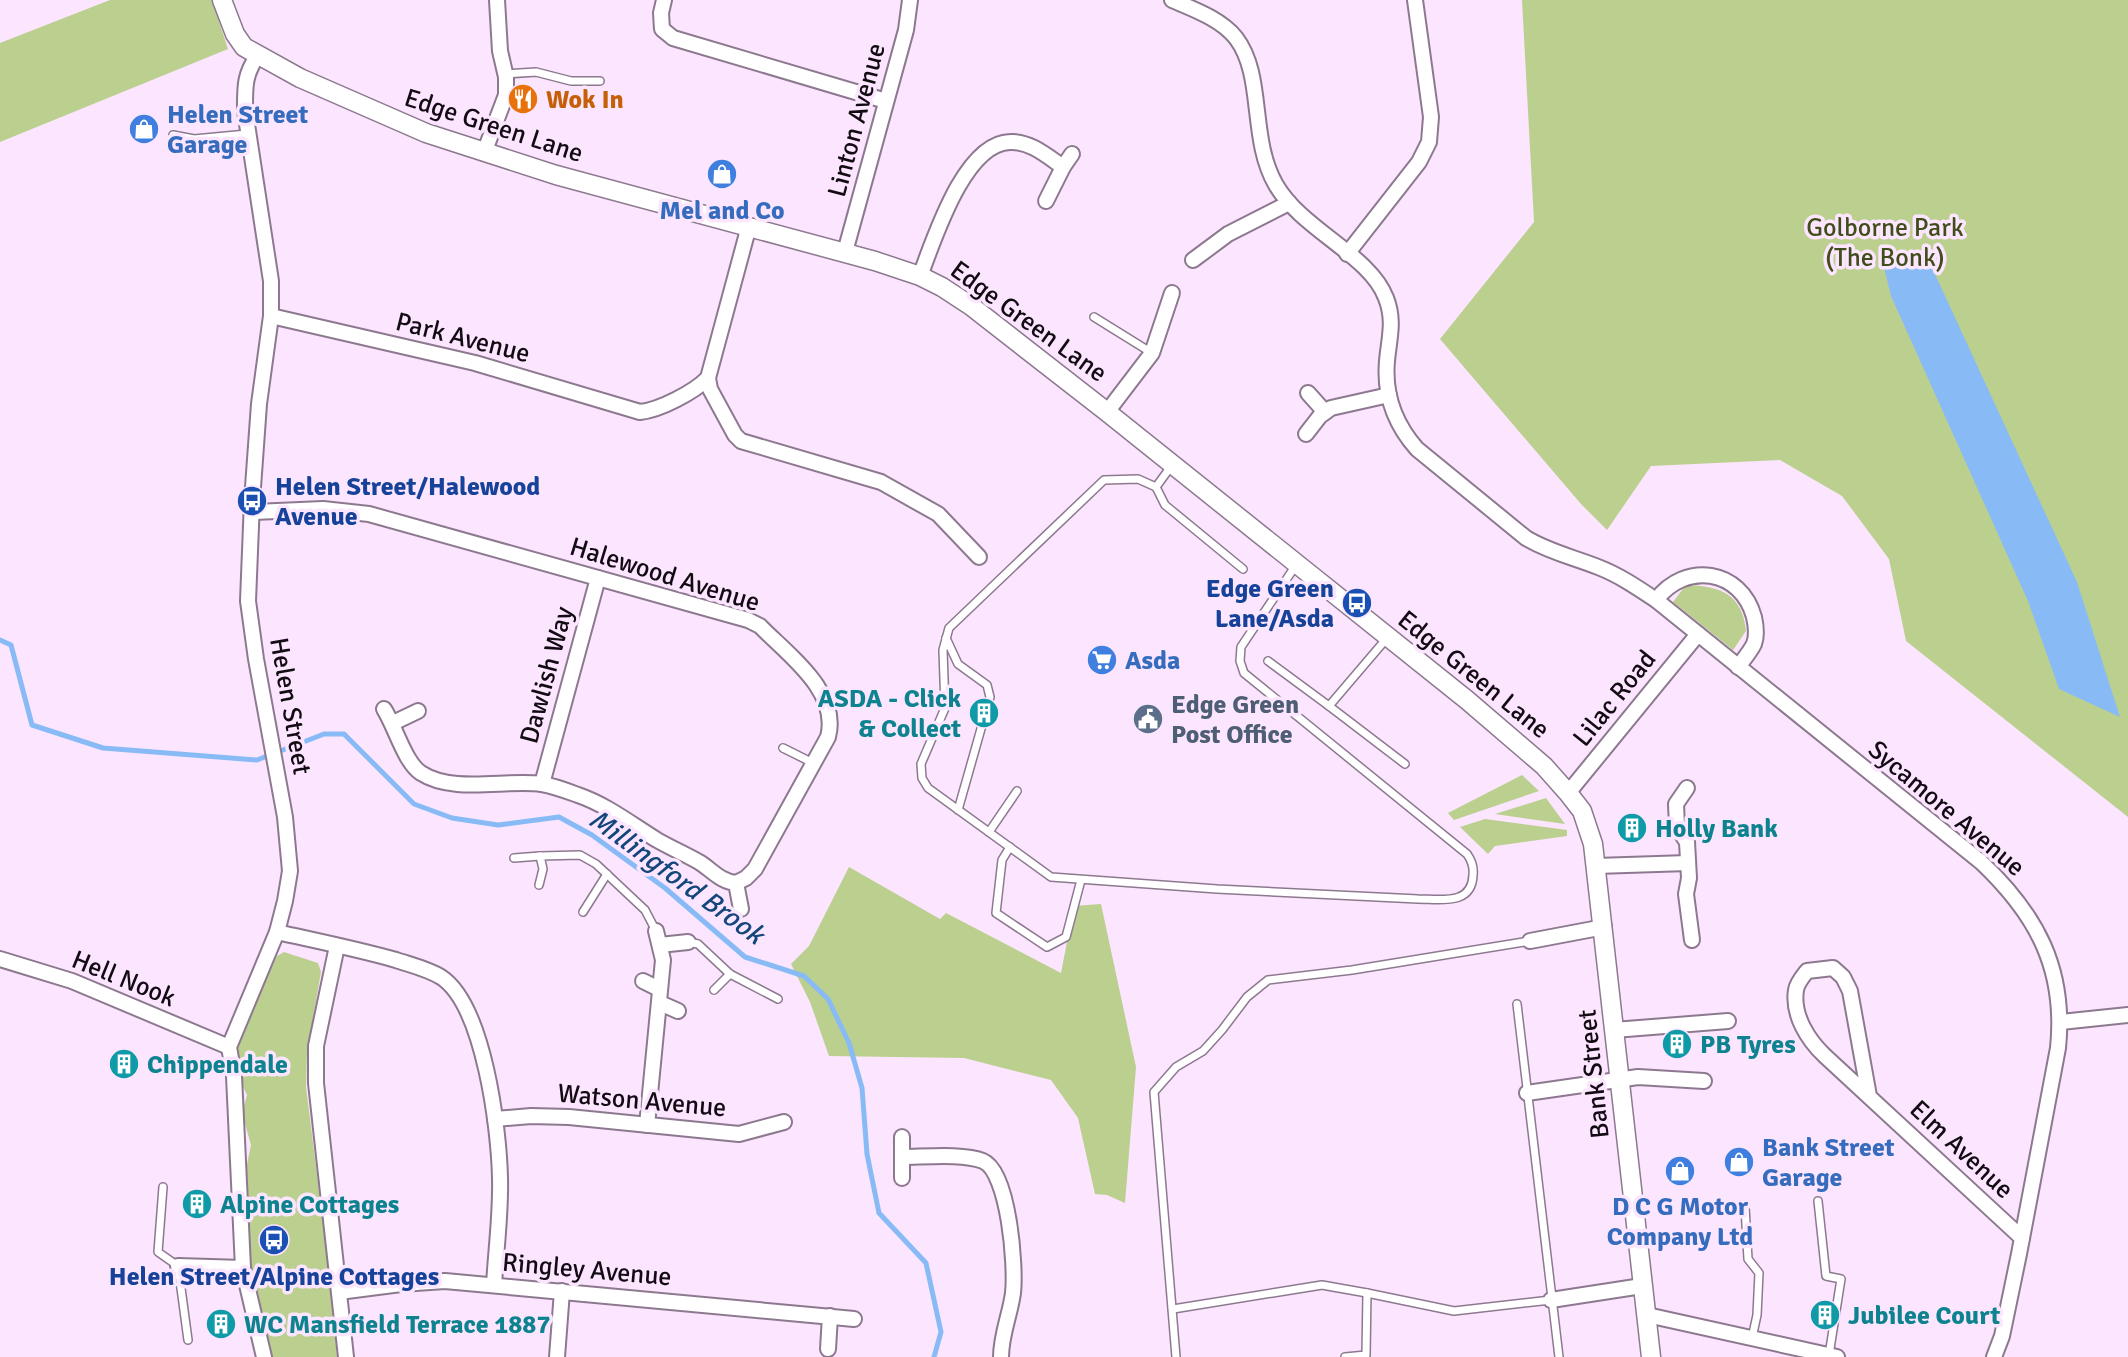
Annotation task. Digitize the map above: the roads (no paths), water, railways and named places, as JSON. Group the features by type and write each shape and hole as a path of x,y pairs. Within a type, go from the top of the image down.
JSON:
{"street":[{"name":"Edge Green Lane","path":"222,0 244,47 300,78 368,110 484,153 556,175 845,252 920,276 942,287 971,306 1107,412 1506,732 1544,766 1568,793"},
{"path":"484,153 506,94 497,0"},
{"path":"664,0 662,29 673,38 886,101"},
{"name":"Linton Avenue","path":"845,252 910,15 910,0"},
{"name":"Sycamore Avenue","path":"1172,0 1208,17 1235,37 1252,76 1257,125 1265,160 1274,182 1302,218 1371,274 1385,296 1392,324 1387,360 1389,395 1396,419 1417,449 1526,538 1544,549 1598,567 1656,600 1981,862 2009,888 2027,912 2053,973 2061,1022 2022,1238 2002,1336 1994,1357"},
{"path":"1347,254 1419,162 1429,142 1431,117 1415,0"},
{"name":"Helen Street","path":"258,55 248,70 245,85 247,135 271,281 271,316 259,404 248,601 256,659 277,763 290,871 277,932 229,1047 233,1076 243,1268 264,1357"},
{"path":"920,276 937,230 958,189 969,168 986,149 1011,141 1026,144 1063,167"},
{"path":"1046,201 1072,154"},
{"path":"1193,260 1228,234 1289,203"},
{"path":"749,226 708,378 710,389 735,435 741,441 881,482 938,514 979,557"},
{"path":"1107,412 1152,353 1172,293"},
{"name":"Park Avenue","path":"271,316 475,363 640,412 650,411 699,387 708,378"},
{"path":"1308,393 1325,412"},
{"path":"1306,434 1331,408 1389,395"},
{"name":"Halewood Avenue","path":"251,512 323,509 369,514 748,620 760,626 817,684 827,702 831,726 814,764 755,869 736,883"},
{"path":"1656,600 1672,583 1690,577 1713,576 1736,586 1748,603 1756,627 1755,642 1738,667"},
{"name":"Dawlish Way","path":"542,784 598,578"},
{"name":"Lilac Road","path":"1568,793 1698,634"},
{"path":"384,709 407,755 419,772 438,780 464,783 542,784 581,796 607,808 657,840 701,863 727,882 736,883 741,909"},
{"path":"393,723 418,711"},
{"path":"1686,788 1676,804 1677,827 1687,842 1689,878 1686,894 1692,940"},
{"name":"Bank Street","path":"1568,793 1582,811 1597,866 1650,1357"},
{"path":"1597,866 1688,863"},
{"path":"1530,941 1604,927"},
{"path":"277,932 374,954 421,968 441,977 455,989 466,1005 495,1119 500,1177 494,1285"},
{"path":"647,1125 663,960 658,938 688,942"},
{"path":"337,946 316,1045 316,1083 346,1357"},
{"name":"Hell Nook","path":"0,959 72,981 229,1047"},
{"name":"Elm Avenue","path":"1869,1096 1850,991 1843,977 1833,968 1807,971 1799,981 1796,991 1802,1026 1810,1041 1869,1096 2022,1238"},
{"path":"643,981 678,1011"},
{"path":"2061,1022 2128,1015"},
{"path":"1614,1030 1728,1021"},
{"path":"1527,1093 1638,1077 1704,1081"},
{"name":"Watson Avenue","path":"495,1119 569,1116 739,1133 784,1122"},
{"path":"902,1137 902,1178"},
{"path":"902,1157 973,1158 989,1164 999,1178 1011,1242 1014,1277 1001,1357"},
{"path":"178,1266 243,1268"},
{"name":"Ringley Avenue","path":"340,1292 445,1281 854,1319"},
{"path":"1551,1300 1642,1286"},
{"path":"557,1357 562,1291"},
{"path":"1647,1315 1752,1338 1794,1352 1833,1356"},
{"path":"828,1349 830,1316"}],"lane":[{"path":"505,75 536,72 571,81 600,81"},
{"path":"173,135 194,139 247,135"},
{"path":"1094,317 1152,353"},
{"path":"1156,487 1172,465"},
{"path":"1243,569 1165,505 1156,487 1138,480 1104,480 948,628 943,650 945,708 922,764 928,788 1051,877 1440,899 1458,899 1465,896 1471,888 1474,871 1472,860 1461,848 1244,673 1240,661 1241,647 1297,565"},
{"path":"946,637 958,664 990,690 958,810"},
{"path":"1329,706 1387,637"},
{"path":"1268,662 1405,764"},
{"path":"783,748 814,764"},
{"path":"989,832 1017,791"},
{"path":"1010,847 1002,860 996,913 1047,947 1066,937 1081,880"},
{"path":"513,858 580,855 596,864 645,910 658,938"},
{"path":"539,885 543,869 540,856"},
{"path":"583,912 607,874"},
{"path":"1176,1357 1154,1092 1176,1067 1203,1051 1247,997 1268,980 1352,970 1530,941"},
{"path":"688,942 698,944 730,974 778,999"},
{"path":"714,990 730,974"},
{"path":"1517,1004 1559,1357"},
{"path":"163,1187 158,1252 178,1266 188,1340"},
{"path":"1818,1201 1826,1276 1841,1279 1833,1356"},
{"path":"1745,1207 1748,1259 1759,1273 1758,1308 1752,1338"},
{"path":"1173,1309 1322,1284 1454,1311 1551,1300"},
{"path":"1345,1357 1366,1355 1367,1293"}],"water":[{"path":"1882,259 1928,259 2077,582 2120,717 2059,689 2028,601 1891,296"}],"waterway":[{"name":"Millingford Brook","path":"0,640 11,645 32,725 103,748 257,760 324,734 344,734 414,804 452,818 498,825 559,817 592,835 665,888 745,957 804,976 828,999 849,1043 862,1088 867,1154 879,1213 926,1263 941,1332 934,1357"}],"place":[{"name":"Wok In","path":"523,99"},
{"name":"Helen Street Garage","path":"144,129"},
{"name":"Mel and Co","path":"722,174"},
{"name":"Helen Street/Halewood Avenue","path":"252,501"},
{"name":"Edge Green Lane/Asda","path":"1357,603"},
{"name":"Asda","path":"1102,660"},
{"name":"ASDA - Click & Collect","path":"984,713"},
{"name":"Edge Green Post Office","path":"1148,719"},
{"name":"Holly Bank","path":"1632,828"},
{"name":"PB Tyres","path":"1677,1044"},
{"name":"Chippendale","path":"124,1064"},
{"name":"Bank Street Garage","path":"1739,1162"},
{"name":"D C G Motor Company Ltd","path":"1680,1171"},
{"name":"Alpine Cottages","path":"197,1204"},
{"name":"Helen Street/Alpine Cottages","path":"274,1240"},
{"name":"Jubilee Court","path":"1825,1315"},
{"name":"WC Mansfield Terrace 1887","path":"221,1324"}],"park label":[{"name":"Golborne Park (The Bonk)","path":"1885,242"}]}
